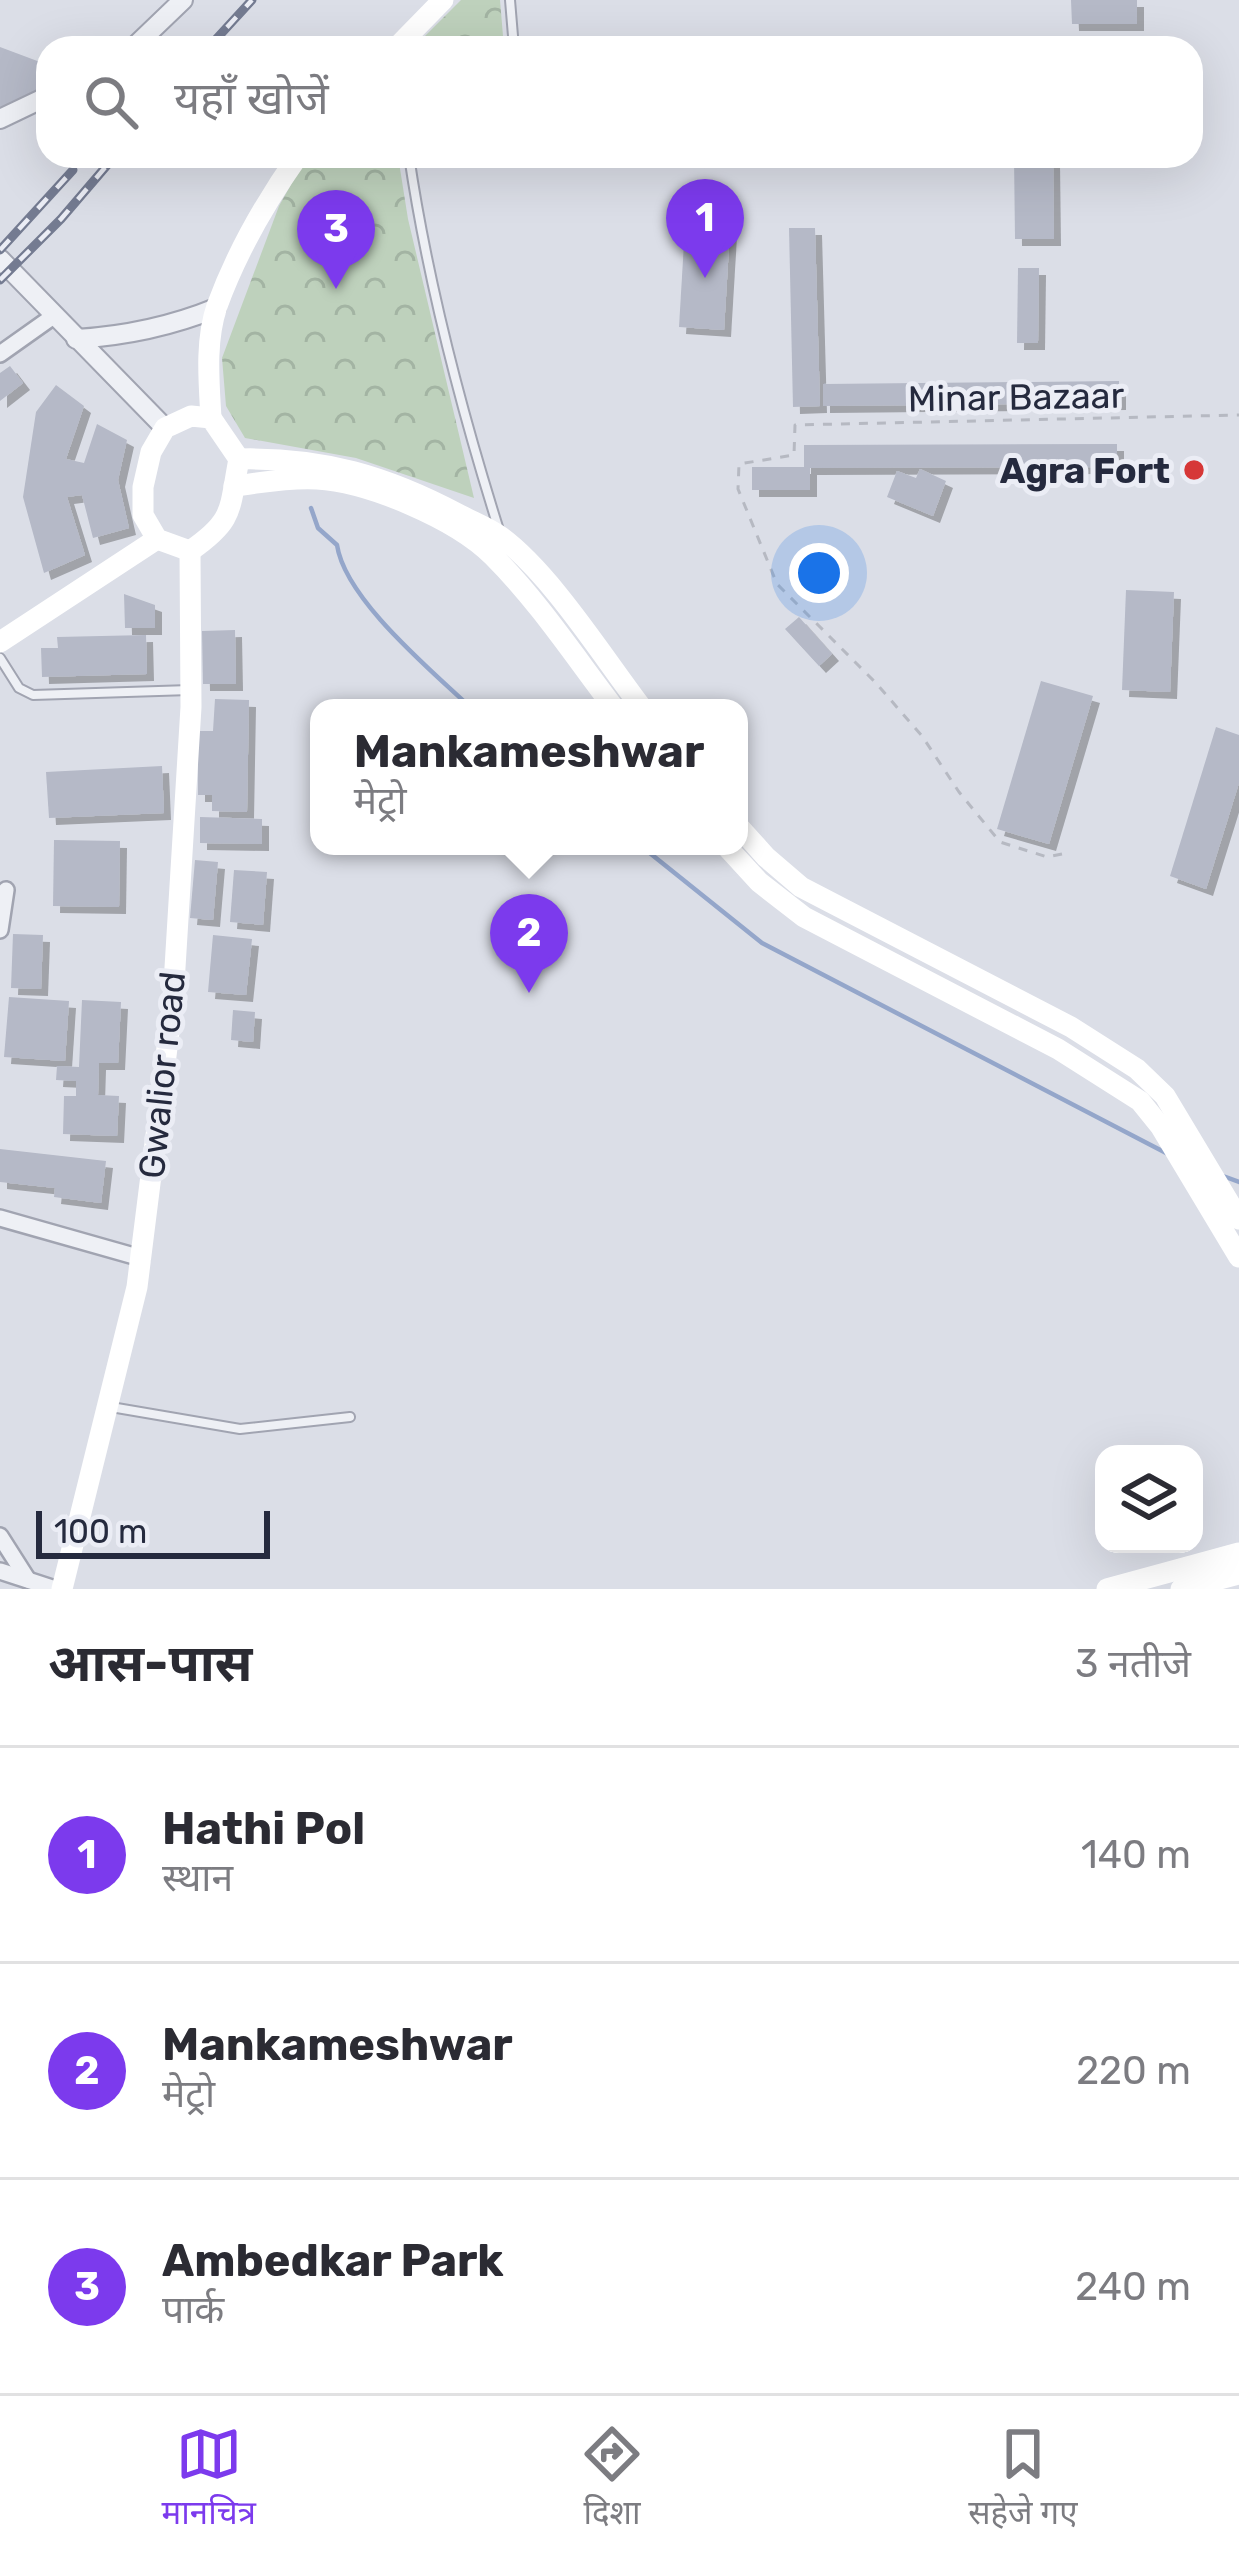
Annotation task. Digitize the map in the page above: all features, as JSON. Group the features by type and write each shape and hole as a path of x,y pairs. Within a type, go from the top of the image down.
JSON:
{"main road":[{"path":"408,36 443,0"},
{"path":"211,418 191,416 165,428 152,452 143,487 143,515 157,539 190,551 228,520 239,459 211,418 208,361 216,308 254,229 291,168"},
{"path":"239,459 292,458 364,472 432,500 501,537 544,580 636,699"},
{"path":"234,486 290,479 341,482 400,502 464,534 491,554 607,699"},
{"path":"0,642 157,539"},
{"name":"Gwalior road","path":"58,1589 109,1406 141,1258 173,1000 191,690 190,551"},
{"path":"748,839 804,917 1058,1049 1126,1090 1171,1126"},
{"path":"739,855 777,882 801,887 1070,1027 1153,1082 1171,1126 1214,1196 1239,1257"},
{"path":"1058,1049 1070,1027"},
{"path":"1214,1196 1239,1219"},
{"path":"1107,1589 1239,1553"},
{"path":"1181,1589 1239,1574"}],"street":[{"path":"146,36 183,0"},
{"path":"0,119 36,102"},
{"path":"0,259 165,428"},
{"path":"76,339 112,336 216,308"},
{"path":"0,354 55,315"},
{"path":"0,930 6,890"},
{"path":"0,1218 141,1258"},
{"path":"0,1536 28,1580"},
{"path":"0,1571 58,1589"}],"lane":[{"path":"510,0 513,36"},
{"path":"411,168 433,298 466,428 501,537"},
{"path":"0,658 19,688 33,695 191,690"},
{"path":"109,1406 240,1430 350,1417"}],"path":[{"name":"Minar Bazaar","path":"1062,854 1047,857 1000,842 922,736 777,584 738,489 739,464 794,455 795,425 1239,416"}],"green space":[{"path":"461,0 500,0 503,36 425,36"},
{"path":"300,168 400,168 474,498 356,458 245,438 226,406 222,358 279,206"}],"building":[{"path":"1071,0 1137,0 1137,24 1072,24"},
{"path":"0,47 36,60 36,96 0,113"},
{"path":"1014,168 1053,168 1054,239 1015,239"},
{"path":"685,226 730,230 724,330 679,327"},
{"path":"789,228 815,228 820,406 793,407"},
{"path":"1018,268 1039,268 1038,343 1017,343"},
{"path":"10,366 23,383 0,401 0,373"},
{"path":"1119,381 1119,403 823,406 823,384"},
{"path":"56,385 84,406 66,459 84,463 97,424 127,440 118,480 129,528 93,538 82,495 67,497 85,555 44,573 23,497 36,412"},
{"path":"1117,444 1117,467 810,468 810,490 752,490 752,467 804,467 804,445"},
{"path":"920,469 946,481 933,516 887,497 897,471 916,478"},
{"path":"1126,590 1174,592 1170,692 1122,690"},
{"path":"124,594 155,605 155,628 125,628"},
{"path":"799,617 832,654 819,666 785,629"},
{"path":"235,630 236,684 203,684 202,631"},
{"path":"146,635 147,674 42,677 41,648 58,648 57,637"},
{"path":"1041,681 1093,696 1049,844 997,829"},
{"path":"215,699 249,700 247,812 212,811 212,795 198,795 198,731 213,731"},
{"path":"1216,727 1239,735 1239,783 1206,889 1170,876"},
{"path":"162,766 164,813 49,818 46,772"},
{"path":"200,817 262,819 262,844 200,843"},
{"path":"54,840 120,841 119,907 53,906"},
{"path":"195,860 218,862 213,920 190,918"},
{"path":"234,870 267,872 263,925 230,922"},
{"path":"13,934 43,935 41,989 11,988"},
{"path":"213,935 252,939 246,995 208,992"},
{"path":"9,997 69,1001 65,1061 4,1057"},
{"path":"82,1000 121,1002 118,1063 99,1063 98,1095 119,1096 117,1136 63,1134 64,1096 76,1096 76,1081 56,1080 57,1066 79,1067"},
{"path":"233,1010 255,1012 253,1042 231,1040"},
{"path":"0,1149 106,1161 101,1203 54,1197 55,1188 0,1182"}],"waterway":[{"path":"311,508 318,528 337,545 343,566 372,610 461,699"},
{"path":"652,855 762,943 1168,1154"},
{"path":"1223,1176 1239,1182"}],"railway":[{"path":"219,36 252,0"},
{"path":"0,280 105,168"},
{"path":"0,250 73,170"}],"place":[{"name":"Hathi Pol","path":"705,278"},
{"name":"Ambedkar Park","path":"336,289"},
{"name":"Agra Fort","path":"1194,470"},
{"name":"Mankameshwar","path":"529,993"}]}
